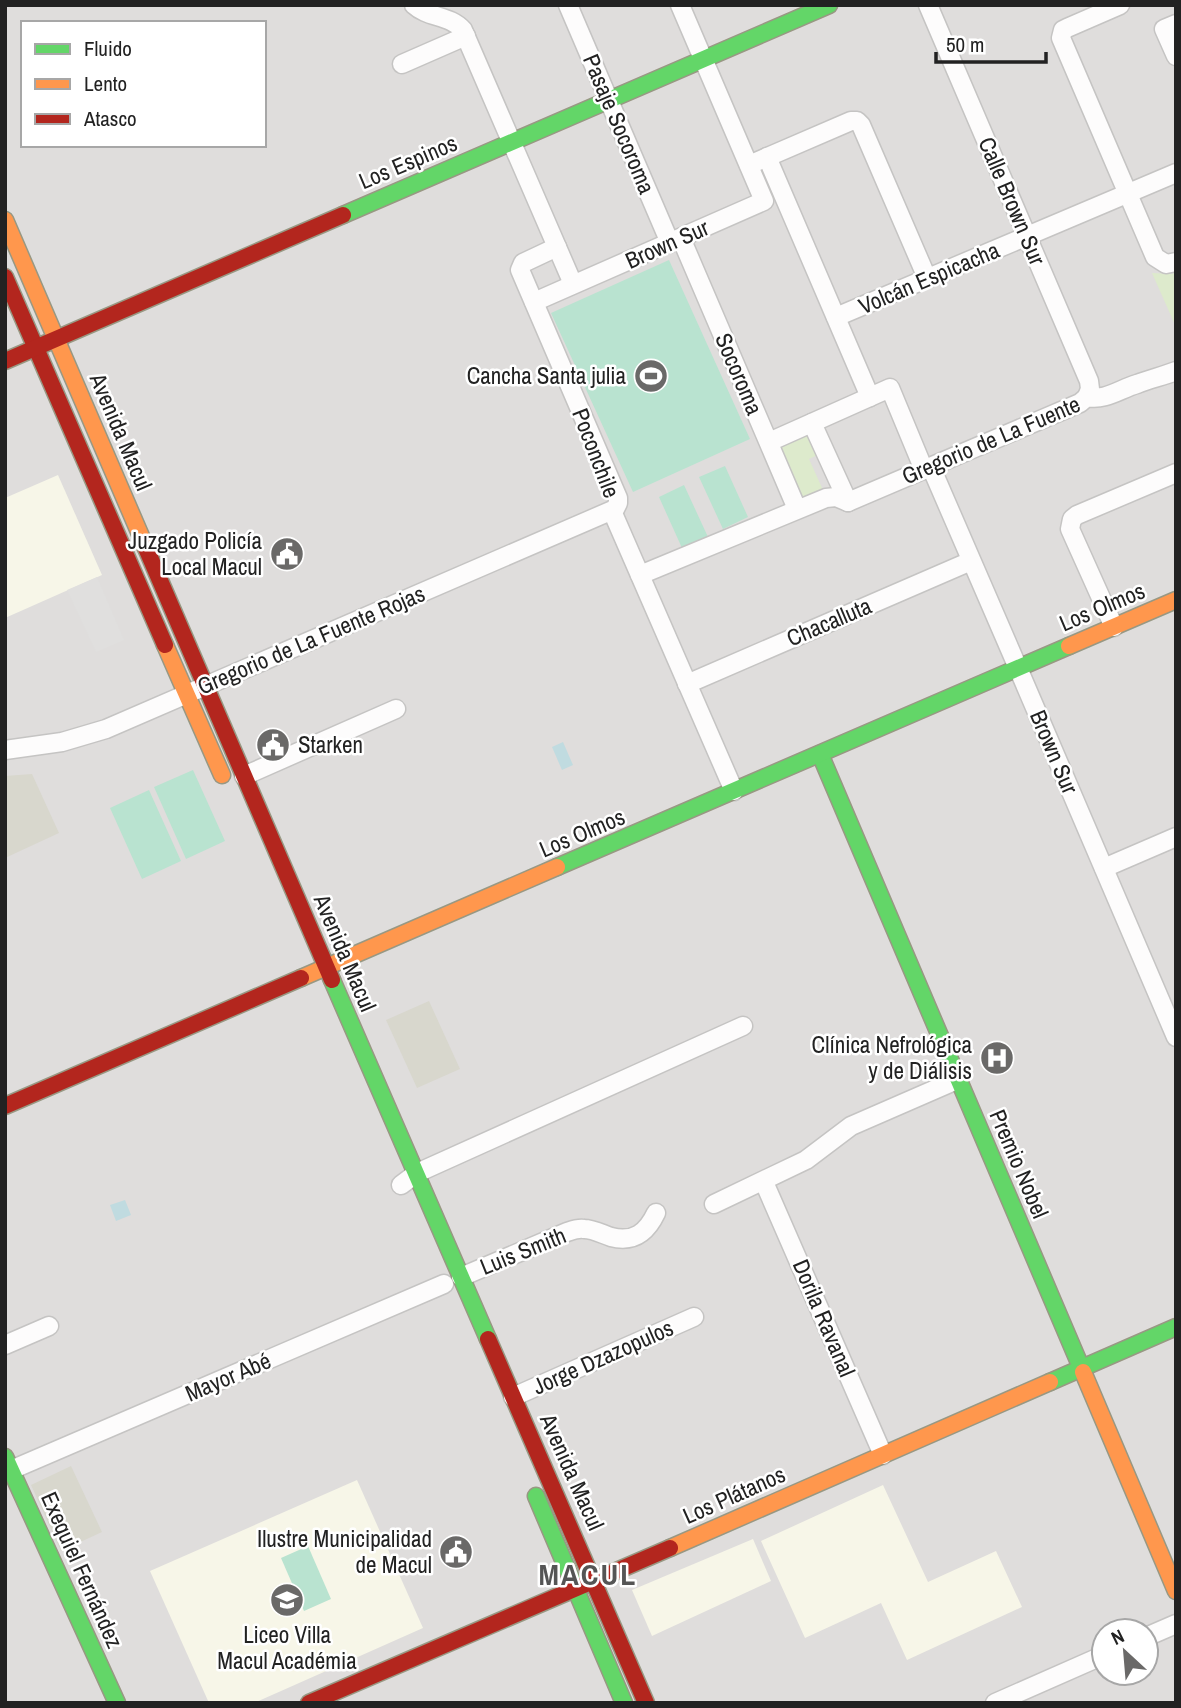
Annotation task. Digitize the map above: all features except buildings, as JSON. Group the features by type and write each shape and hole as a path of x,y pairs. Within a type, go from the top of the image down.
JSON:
{"street":[{"name":"Pasaje Socoroma","path":"568,5 675,240"},
{"name":"Brown Sur","path":"534,302 764,201 680,5"},
{"name":"Los Espinos","path":"5,361 829,5"},
{"name":"Calle Brown Sur","path":"928,5 1089,381 1087,397"},
{"path":"1120,5 1067,28 1061,34 1062,42 1155,257 1169,262"},
{"path":"424,7 454,22 466,36 573,284"},
{"path":"1170,26 1176,56"},
{"path":"402,64 466,36"},
{"path":"749,165 851,121 858,121 927,278"},
{"path":"767,157 870,397 769,442"},
{"name":"Volcán Espicacha","path":"836,317 1176,173"},
{"name":"Avenida Macul","path":"5,220 646,1703"},
{"name":"Socoroma","path":"675,240 769,442 797,509"},
{"name":"Poconchile","path":"557,247 526,261 520,266 521,273 618,498 618,506 612,510 734,791"},
{"name":"Avenida Macul","path":"5,277 229,790"},
{"name":"Gregorio de La Fuente","path":"640,575 831,496 843,498 848,502 1080,403 1087,397 1100,398 1176,371"},
{"name":"Brown Sur","path":"870,397 890,388 971,561 1176,1037"},
{"path":"813,423 848,502"},
{"path":"1114,627 1071,532 1072,519 1176,473"},
{"name":"Gregorio de La Fuente Rojas","path":"5,750 42,746 84,736 612,510"},
{"name":"Chacalluta","path":"687,684 971,561"},
{"name":"Los Olmos","path":"5,1107 306,968 327,968 1176,600"},
{"path":"244,776 396,709"},
{"name":"Premio Nobel","path":"820,754 1176,1591"},
{"path":"1104,868 1176,837"},
{"name":"Avenida Macul","path":"306,968 317,993"},
{"path":"401,1185 417,1174 743,1026"},
{"path":"715,1204 806,1160 851,1126 959,1079"},
{"name":"Dorila Ravanal","path":"764,1182 883,1455"},
{"name":"Luis Smith","path":"461,1277 567,1231 581,1228 613,1238 639,1235 650,1226 656,1213"},
{"name":"Mayor Abé","path":"8,1464 444,1284"},
{"name":"Jorge Dzazopulos","path":"513,1397 694,1317"},
{"path":"5,1345 49,1326"},
{"name":"Los Plátanos","path":"309,1703 1176,1327"},
{"name":"Exequiel Fernández","path":"8,1464 117,1703"},
{"name":"Avenida Macul","path":"530,1481 624,1703"},
{"path":"995,1703 1090,1661"}],"shaded area":[{"path":"5,5 1176,5 1176,1703 5,1703"},
{"path":"58,475 102,575 5,618 5,498"},
{"path":"97,577 124,640 96,652 67,590"},
{"path":"32,774 59,833 5,858 5,776"},
{"path":"429,1001 460,1069 417,1088 386,1020"},
{"path":"71,1466 102,1532 61,1551 31,1485"},
{"name":"Liceo Villa Macul Académia","path":"357,1480 423,1628 254,1703 209,1703 150,1571"},
{"path":"883,1485 928,1582 996,1551 1022,1607 907,1660 881,1603 805,1638 761,1541"},
{"path":"753,1539 771,1581 652,1636 632,1590"}],"green space":[{"name":"Cancha Santa julia","path":"669,260 750,439 633,492 551,313"},
{"path":"1176,272 1176,327 1152,273"},
{"path":"809,429 820,454 809,459 823,490 800,501 774,445"},
{"path":"725,466 748,517 723,529 699,477"},
{"path":"684,485 708,537 682,548 659,497"},
{"path":"193,770 225,841 186,859 154,787"},
{"path":"149,790 181,861 142,879 110,808"},
{"path":"308,1546 331,1599 304,1611 281,1558"}],"water":[{"path":"563,742 573,765 562,770 552,747"},
{"path":"125,1200 131,1215 116,1221 110,1205"}],"traffic: fast":[{"path":"343,215 829,5"},
{"path":"557,867 1069,646"},
{"path":"820,754 1083,1372"},
{"path":"332,980 488,1339"},
{"path":"1050,1382 1176,1327"},
{"path":"5,1457 117,1703"},
{"path":"536,1496 624,1703"}],"traffic: slow":[{"path":"5,220 146,548"},
{"path":"1069,646 1176,600"},
{"path":"165,645 222,775"},
{"path":"301,978 557,867"},
{"path":"1083,1372 1176,1591"},
{"path":"670,1548 1050,1382"}],"traffic: jam":[{"path":"5,361 343,215"},
{"path":"5,277 165,645"},
{"path":"146,548 332,980"},
{"path":"5,1106 301,978"},
{"path":"488,1339 646,1703"},
{"path":"309,1703 670,1548"}],"place":[{"name":"Cancha Santa julia","path":"651,376"},
{"name":"Juzgado Policía Local Macul","path":"287,554"},
{"name":"Starken","path":"273,745"},
{"name":"Clínica Nefrológica y de Diálisis","path":"997,1058"},
{"name":"Ilustre Municipalidad de Macul","path":"456,1552"},
{"name":"Liceo Villa Macul Académia","path":"287,1600"}],"district":[{"name":"MACUL","path":"588,1575"}]}
